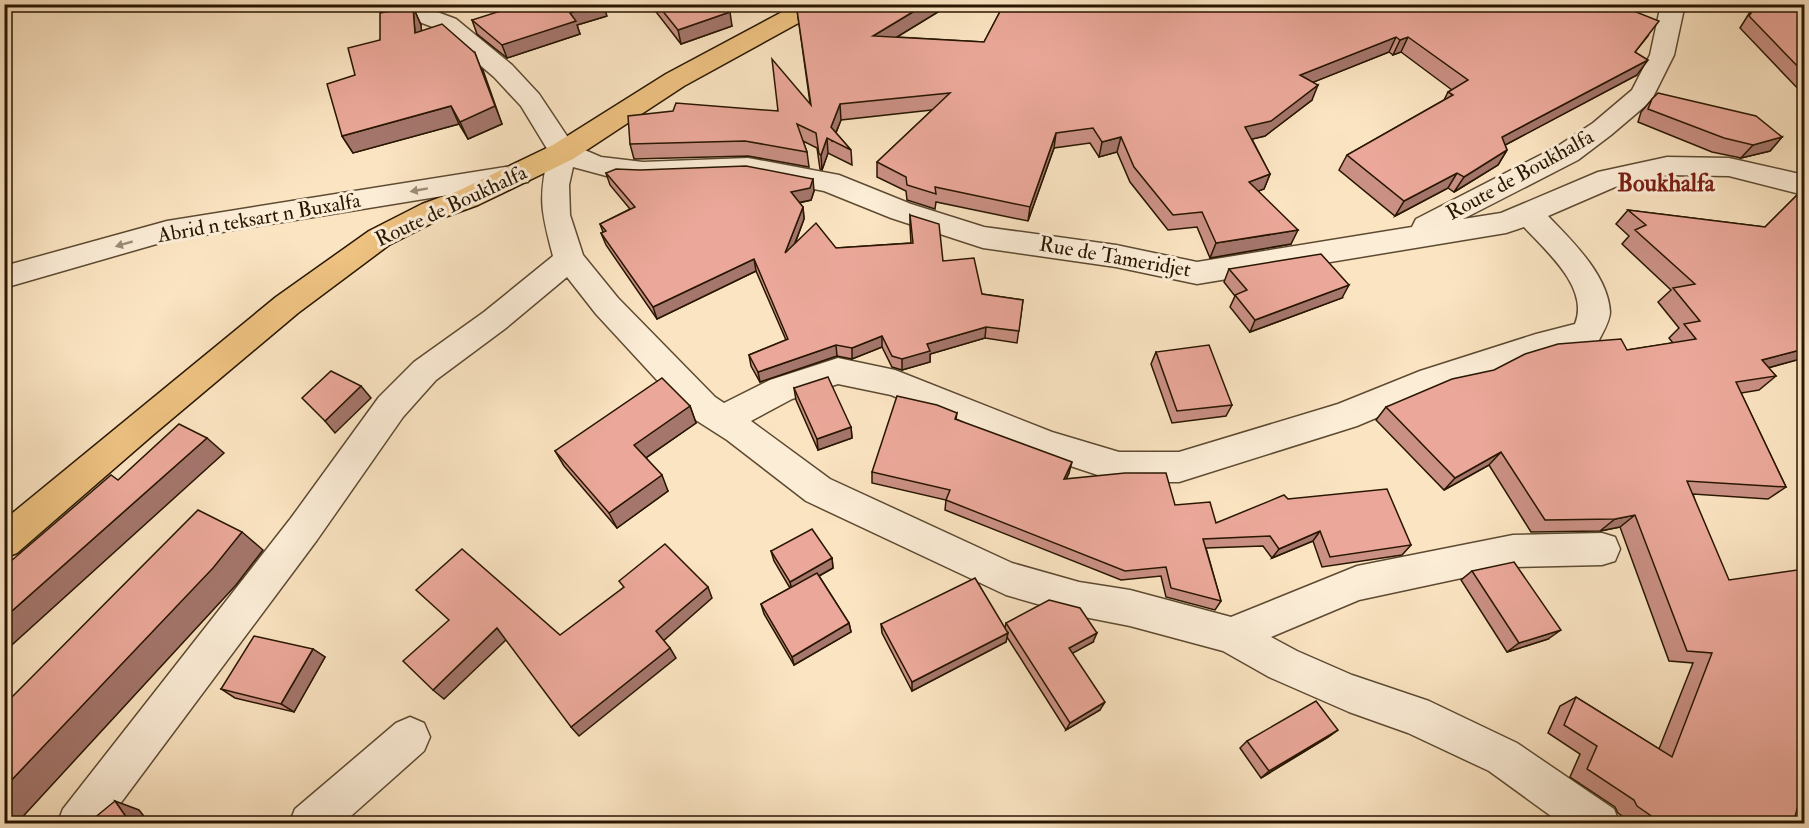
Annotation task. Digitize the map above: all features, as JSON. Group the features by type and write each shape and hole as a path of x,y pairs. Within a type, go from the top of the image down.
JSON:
{"main road":[{"name":"Route de Boukhalfa","path":"4,542 152,416 326,274 379,238 421,216 518,175 563,152 675,80 803,8"}],"street":[{"path":"393,4 451,14 530,100 563,152 555,185 556,215 569,259 607,306 703,407 818,490 1006,578 1079,599 1130,608 1231,635 1283,664 1349,693 1415,715 1503,757 1599,824"},
{"name":"Route de Boukhalfa","path":"1400,240 1568,153 1602,129 1642,95 1662,55 1673,4"},
{"name":"Rue de Tameridjet","path":"563,152 595,165 614,169 644,171 748,167 829,182 901,211 983,237 1116,256 1197,273 1506,223 1608,179 1667,166 1729,167 1804,184"},
{"name":"Abrid n teksart n Buxalfa","path":"4,277 167,231 518,175"},
{"path":"723,420 780,389 838,371 895,383 1046,444 1119,467 1179,467 1346,416 1431,380 1536,346 1587,333 1596,313 1586,281 1562,249 1528,214"},
{"path":"78,824 297,538 391,407 425,370 495,320 569,259"},
{"path":"1231,635 1357,583 1513,551 1602,549"},
{"path":"310,824 410,737"},
{"path":"1802,824 1804,815"}],"building":[{"path":"523,4 596,4 570,13 576,21 502,45 472,20"},
{"path":"657,4 723,4 730,12 678,30"},
{"path":"822,4 926,4 873,36 984,42 1004,4 1616,4 1659,21 1635,52 1648,60 1502,137 1507,150 1464,177 1457,173 1404,201 1347,155 1453,95 1448,92 1468,80 1408,37 1400,40 1396,37 1300,75 1318,85 1271,121 1245,127 1270,174 1249,182 1298,230 1216,243 1202,212 1173,215 1134,167 1121,137 1102,142 1093,128 1056,133 1030,207 935,187 936,194 907,185 906,177 877,162 950,93 840,104 831,127 851,150 827,138 821,155 816,133 797,124 807,152 745,141 630,144 628,116 673,111 676,103 778,111 772,59 811,105 797,10 824,7"},
{"path":"1757,4 1804,4 1804,73 1749,16"},
{"path":"413,7 415,33 442,24 475,53 495,106 460,122 451,106 342,136 327,84 355,75 348,48 380,40 380,13"},
{"path":"1658,93 1756,116 1782,137 1753,145 1724,138 1648,109 1652,99"},
{"path":"746,166 813,179 810,188 791,192 803,207 785,253 816,223 836,248 913,243 910,215 939,224 943,261 974,258 982,294 1023,300 1019,331 986,327 927,344 930,351 902,359 892,356 882,336 852,348 836,345 758,372 749,355 788,339 754,259 653,307 601,233 606,231 600,224 635,207 606,173 616,169"},
{"path":"1804,188 1804,349 1762,360 1776,376 1736,382 1786,487 1687,481 1729,580 1804,569 1804,784 1793,824 1663,824 1637,806 1634,800 1587,769 1597,746 1564,725 1576,697 1672,757 1712,653 1687,651 1635,515 1615,519 1545,520 1501,452 1455,478 1386,407 1452,379 1494,370 1525,354 1558,344 1621,339 1627,350 1696,339 1684,324 1700,321 1673,288 1695,284 1635,230 1646,225 1628,210 1765,227"},
{"path":"1321,254 1349,285 1255,320 1235,295 1247,290 1229,269"},
{"path":"1209,345 1232,405 1177,411 1156,352"},
{"path":"331,371 361,386 325,421 302,398"},
{"path":"828,377 851,427 817,439 794,388"},
{"path":"662,378 690,406 634,445 662,475 609,513 555,451"},
{"path":"897,396 937,405 957,413 955,419 1072,462 1064,479 1125,473 1166,473 1175,505 1210,502 1216,523 1284,495 1288,499 1387,489 1411,545 1330,557 1320,531 1279,549 1270,536 1203,539 1221,601 1171,588 1166,567 1125,571 946,500 950,490 872,472"},
{"path":"179,424 207,438 4,618 4,567 111,475 118,480"},
{"path":"198,510 242,532 213,568 4,788 4,705"},
{"path":"812,529 832,558 790,582 771,551"},
{"path":"665,544 708,587 656,631 670,648 571,727 497,628 433,690 403,661 449,620 416,590 462,549 560,635 624,587 619,581"},
{"path":"1514,562 1561,630 1519,643 1472,571"},
{"path":"817,573 849,623 792,657 761,604"},
{"path":"975,578 1008,633 912,682 881,624"},
{"path":"1049,600 1080,608 1097,633 1069,648 1105,702 1070,723 1006,623"},
{"path":"254,636 313,649 281,704 221,689"},
{"path":"1316,701 1338,730 1269,771 1247,741"},
{"path":"115,801 131,824 87,824"}],"district":[{"name":"Boukhalfa","path":"1666,183"}]}
